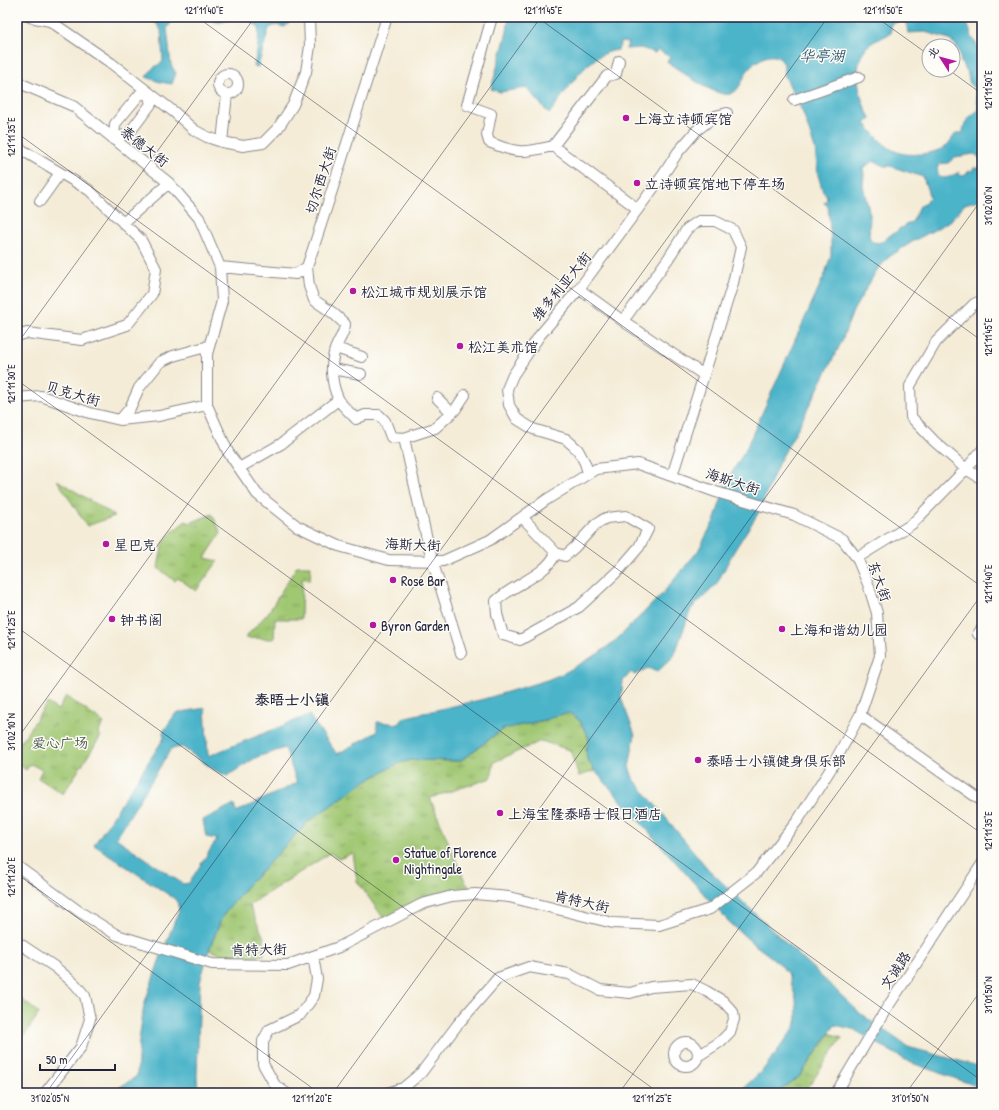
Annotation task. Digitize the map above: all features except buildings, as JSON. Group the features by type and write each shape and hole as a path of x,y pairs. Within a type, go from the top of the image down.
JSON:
{"street":[{"path":"30,17 50,21 111,63 194,130 207,137 222,142 243,146 263,143 278,128 292,105 306,72 310,46 310,17"},
{"name":"切尔西大街","path":"306,267 332,193 356,112 387,17"},
{"path":"492,17 466,105 491,114 487,135 489,142 509,150 522,152 552,146 607,76 616,74 619,61"},
{"path":"794,100 858,77"},
{"name":"泰德大街","path":"17,82 73,106 169,183 199,218 220,268"},
{"path":"114,140 130,132 151,104 148,93"},
{"path":"114,140 116,124 140,94 148,93"},
{"path":"222,142 227,94"},
{"name":"维多利亚大街","path":"588,473 585,463 578,450 566,439 533,429 517,419 509,405 507,389 513,375 540,335 579,289 663,175 678,152 697,130 715,116 727,113"},
{"path":"552,146 638,208"},
{"path":"17,147 89,190 141,240 156,269 152,294 127,325 82,340 28,333 17,336"},
{"path":"40,201 60,173"},
{"path":"123,223 169,183"},
{"path":"623,321 668,259 687,229 699,221 715,221 733,230 741,247 733,283 672,476"},
{"path":"220,268 296,274 306,267 309,286 314,300 333,313 345,324 345,330 334,353 332,377 338,400 356,419 365,415 382,412 391,437 404,438 435,428 452,413 466,396"},
{"name":"海斯大街","path":"220,268 222,301 207,354 207,405 228,452 257,494 297,526 339,546 389,560 443,561 490,540 522,517 596,469 638,464 718,492 769,507"},
{"path":"579,289 623,321 704,375"},
{"path":"982,300 974,304 936,342 910,386 912,417 934,441 966,469 982,480"},
{"path":"120,420 130,408 139,388 160,362 173,356 209,346"},
{"path":"336,348 362,357"},
{"path":"332,369 361,374"},
{"name":"贝克大街","path":"17,398 41,396 90,413 120,420 159,416 207,405"},
{"path":"437,398 452,413"},
{"path":"239,468 281,444 338,400"},
{"path":"404,438 418,505 432,560 461,653"},
{"path":"857,558 912,524 966,469 982,450"},
{"name":"东大街","path":"769,507 794,515 842,539 857,558 868,584 877,613 880,656 860,715"},
{"path":"522,517 556,553 565,556 596,524 606,518 626,516 648,529 639,547 630,558 579,607 520,640 503,635 497,614 496,601 504,593 548,566 556,553"},
{"path":"860,715 982,801"},
{"name":"肯特大街","path":"18,868 80,912 118,935 212,964 288,965 340,947 422,904 452,896 475,894 509,897 613,922 659,925 710,910 756,873 798,820 830,770 860,715"},
{"name":"文诚路","path":"836,1093 885,1011 982,864"},
{"path":"17,942 55,967 75,984 85,996 90,1019 81,1047 45,1093"},
{"path":"286,1093 275,1085 264,1064 263,1042 269,1030 300,1015 314,996 317,979 314,956"},
{"path":"387,1093 403,1088 421,1073 458,1024 498,978 529,967 569,974 600,990 630,993 651,987 692,984 706,991 724,1001 733,1012 734,1019 730,1032 720,1042 698,1056"}],"green space":[{"path":"57,480 115,516 87,526"},
{"path":"212,514 221,533 205,558 218,561 196,591 178,578 175,581 158,568 163,545 168,536 186,521 190,523"},
{"path":"297,566 311,566 310,580 302,579 301,619 275,619 274,639 245,638 268,613"},
{"name":"爱心广场","path":"66,696 104,723 98,733 101,736 63,794 38,778 42,770 31,764 26,770 17,763 17,748 47,703 58,710"},
{"path":"570,713 580,721 589,739 586,750 587,759 595,771 579,776 570,750 541,741 494,762 491,778 430,798 462,875 466,883 475,894 452,896 387,923 357,881 353,853 339,859 330,853 249,905 264,938 264,955 235,959 209,950 222,917 246,887 309,821 364,782 399,763 412,760 460,761 503,729"},
{"path":"17,996 39,1013 17,1047"},
{"path":"830,1033 842,1038 804,1093 777,1093 800,1076"}],"water":[{"path":"149,17 176,17 167,28 171,65 176,73 172,84 146,77 153,68 163,62 161,30"},
{"path":"208,17 293,17 285,27 276,25 269,28 258,67 254,66 258,46 259,27 244,19 238,18 217,22"},
{"name":"华亭湖","path":"509,17 965,17 972,37 982,53 982,163 978,156 974,154 955,157 948,163 940,164 937,167 938,174 942,178 950,177 959,172 959,175 964,176 969,171 973,171 973,168 980,168 982,165 982,199 965,204 952,219 889,257 877,270 853,311 841,343 778,464 759,512 734,551 716,585 691,609 674,656 657,672 648,668 635,675 631,672 623,681 621,698 635,735 629,767 633,778 708,869 861,1014 908,1047 982,1067 982,1088 909,1062 853,1029 835,1025 800,1076 777,1093 738,1093 763,1070 795,1027 797,1018 796,999 789,976 780,964 750,941 725,918 595,771 587,759 586,750 589,739 580,721 570,713 503,729 460,761 412,760 399,763 364,782 309,821 246,887 222,917 209,950 200,982 197,1076 198,1093 111,1093 137,1076 139,1041 144,1005 179,910 175,899 94,845 164,738 163,732 176,713 205,708 208,756 309,715 337,754 377,732 377,722 400,724 402,718 484,699 547,680 566,672 599,653 616,640 663,593 698,551 715,519 727,481 745,451 825,274 831,255 828,206 824,203 827,199 826,194 823,192 818,175 815,149 803,113 784,74 784,64 779,57 767,56 760,60 748,70 735,91 728,94 723,94 702,85 667,62 670,57 658,50 655,53 641,48 626,49 628,43 621,42 618,50 597,58 579,74 549,114 527,88 500,92 491,89 507,32","holes":["906,21 908,33 925,32 946,38 961,38 961,63 967,71 970,84 975,90 979,110 966,122 963,133 956,133 945,147 921,154 902,154 892,150 883,143 865,123 871,119 863,102 858,81 858,71 863,52 871,43 891,33 891,23","873,161 884,166 890,166 923,177 930,198 927,199 925,204 920,206 912,222 905,224 905,227 900,228 882,242 872,242 869,236 870,215 863,186 863,168","182,747 213,769 227,776 257,757 285,748 297,783 236,812 234,804 203,820 206,837 217,839 189,883 183,884 116,838 171,749"]}],"place":[{"name":"上海立诗顿宾馆","path":"626,118"},
{"name":"立诗顿宾馆地下停车场","path":"637,183"},
{"name":"松江城市规划展示馆","path":"353,291"},
{"name":"松江美术馆","path":"460,346"},
{"name":"星巴克","path":"106,544"},
{"name":"Rose Bar","path":"393,580"},
{"name":"钟书阁","path":"112,619"},
{"name":"Byron Garden","path":"373,625"},
{"name":"上海和谐幼儿园","path":"782,629"},
{"name":"泰晤士小镇健身俱乐部","path":"698,760"},
{"name":"上海宝隆泰晤士假日酒店","path":"500,813"},
{"name":"Statue of Florence Nightingale","path":"396,860"}],"district":[{"name":"泰晤士小镇","path":"292,699"}]}
